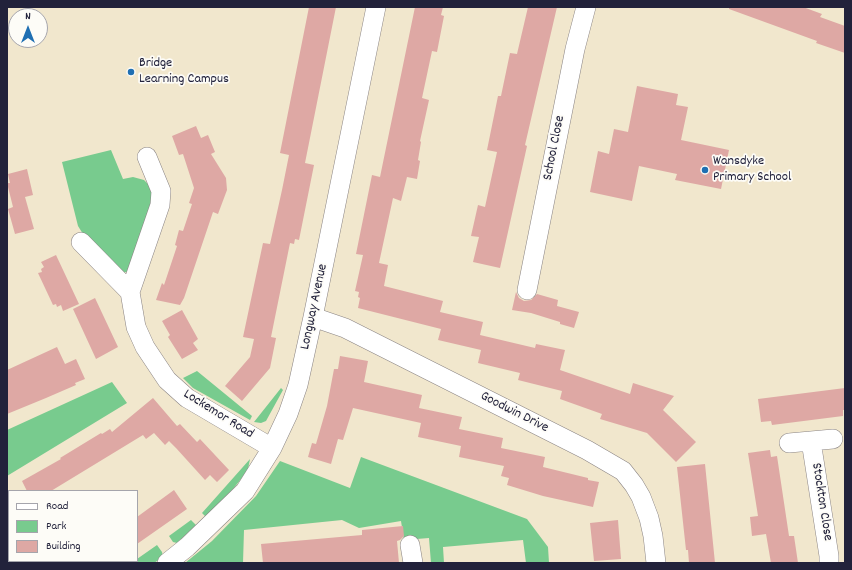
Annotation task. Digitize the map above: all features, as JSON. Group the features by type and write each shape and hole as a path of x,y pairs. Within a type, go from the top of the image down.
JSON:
{"street":[{"name":"Longway Avenue","path":"167,563 187,547 245,491 272,448 288,414 298,385 313,318 376,7"},
{"name":"School Close","path":"527,290 575,49 586,7"},
{"name":"Lockemor Road","path":"147,157 161,191 160,205 130,292 136,327 145,347 167,380 187,398 272,448"},
{"path":"82,242 130,292"},
{"name":"Goodwin Drive","path":"313,318 345,328 587,450 623,471 641,497 649,518 656,563"},
{"path":"789,443 833,439"},
{"name":"Stockton Close","path":"811,441 829,563"}],"green space":[{"path":"111,150 123,179 133,177 144,180 153,189 154,201 129,271 123,273 83,234 78,226 62,162"},
{"path":"197,371 252,416 250,420 193,388 183,378"},
{"path":"112,382 127,403 7,476 7,430"},
{"path":"281,388 283,390 266,421 261,423 254,422"},
{"path":"361,457 527,519 548,547 549,563 526,563 523,540 443,547 444,563 431,563 429,538 404,540 401,521 359,528 342,520 244,530 243,563 185,563 212,541 256,496 280,461 350,488"},
{"path":"250,459 248,469 241,479 225,499 206,517 202,513"},
{"path":"191,520 196,525 177,543 173,542 169,536"},
{"path":"157,545 162,552 163,557 154,563 132,563 138,562 138,558"}],"building":[{"path":"309,7 336,7 305,163 314,165 299,240 295,239 294,244 290,243 271,337 276,338 270,368 242,401 225,386 250,357 254,339 243,337 263,243 270,244 289,155 280,153"},
{"path":"415,7 443,7 441,15 444,16 437,52 432,51 422,98 429,100 420,141 418,160 420,161 417,179 407,177 401,201 393,198 379,263 388,265 384,286 443,301 440,312 483,322 480,335 535,348 536,344 565,350 560,370 630,394 633,383 674,396 663,410 696,442 676,462 647,433 600,419 602,414 560,399 562,391 518,380 520,373 478,363 481,350 438,340 441,329 358,308 360,298 358,297 359,292 355,291 363,255 356,254 372,175 380,177"},
{"path":"528,7 557,7 525,145 527,146 500,268 473,262 479,237 471,236 478,205 485,207 497,152 487,150 498,96 501,96 510,53 517,54"},
{"path":"729,7 803,7 822,14 820,17 845,26 845,53 816,43 817,41 729,9"},
{"path":"637,86 678,94 676,105 688,107 681,140 729,150 721,189 675,180 677,174 639,166 632,201 590,192 598,151 609,154 614,129 628,132"},
{"path":"196,126 201,138 208,135 215,152 211,154 226,178 227,190 218,214 213,212 184,298 180,305 156,300 162,283 164,285 177,246 175,245 179,230 183,231 192,204 189,203 194,188 183,154 179,155 172,136"},
{"path":"27,169 33,195 25,197 34,229 15,234 8,209 13,207 7,183 10,183 8,174"},
{"path":"56,255 79,304 63,311 61,305 57,307 56,304 53,305 38,273 42,272 41,269 44,267 41,262"},
{"path":"516,292 519,298 524,301 531,300 537,294 558,300 557,306 579,312 574,328 531,313 512,310"},
{"path":"95,298 118,347 96,359 73,309"},
{"path":"182,310 198,339 193,343 198,350 182,359 168,337 170,335 162,321"},
{"path":"57,347 65,364 76,359 85,379 75,383 76,385 7,414 7,370"},
{"path":"340,356 368,361 364,382 422,395 419,408 462,417 459,429 503,438 501,448 545,457 543,467 599,482 593,507 543,496 507,485 509,478 501,476 504,466 459,457 461,446 418,437 421,423 353,408 343,440 338,439 331,464 308,457 312,443 316,444 327,406 334,369 338,369"},
{"path":"845,388 845,410 843,410 843,416 772,425 771,421 761,422 758,399"},
{"path":"153,398 177,426 180,424 197,442 200,439 229,470 217,482 210,475 205,480 169,441 165,445 154,433 146,439 143,435 53,490 26,490 22,481 61,459 60,458 101,433 102,434 110,429 112,432"},
{"path":"770,450 771,457 777,456 789,536 794,536 798,563 771,563 766,534 752,536 750,517 758,516 748,453"},
{"path":"705,464 715,563 689,563 688,550 686,550 677,467"},
{"path":"174,490 187,509 138,543 138,516"},
{"path":"618,520 621,559 594,561 590,523"},
{"path":"403,526 404,536 397,541 399,563 263,563 261,544 362,535 362,530"}],"place":[{"name":"Bridge Learning Campus","path":"131,72"},
{"name":"Wansdyke Primary School","path":"705,170"}]}
